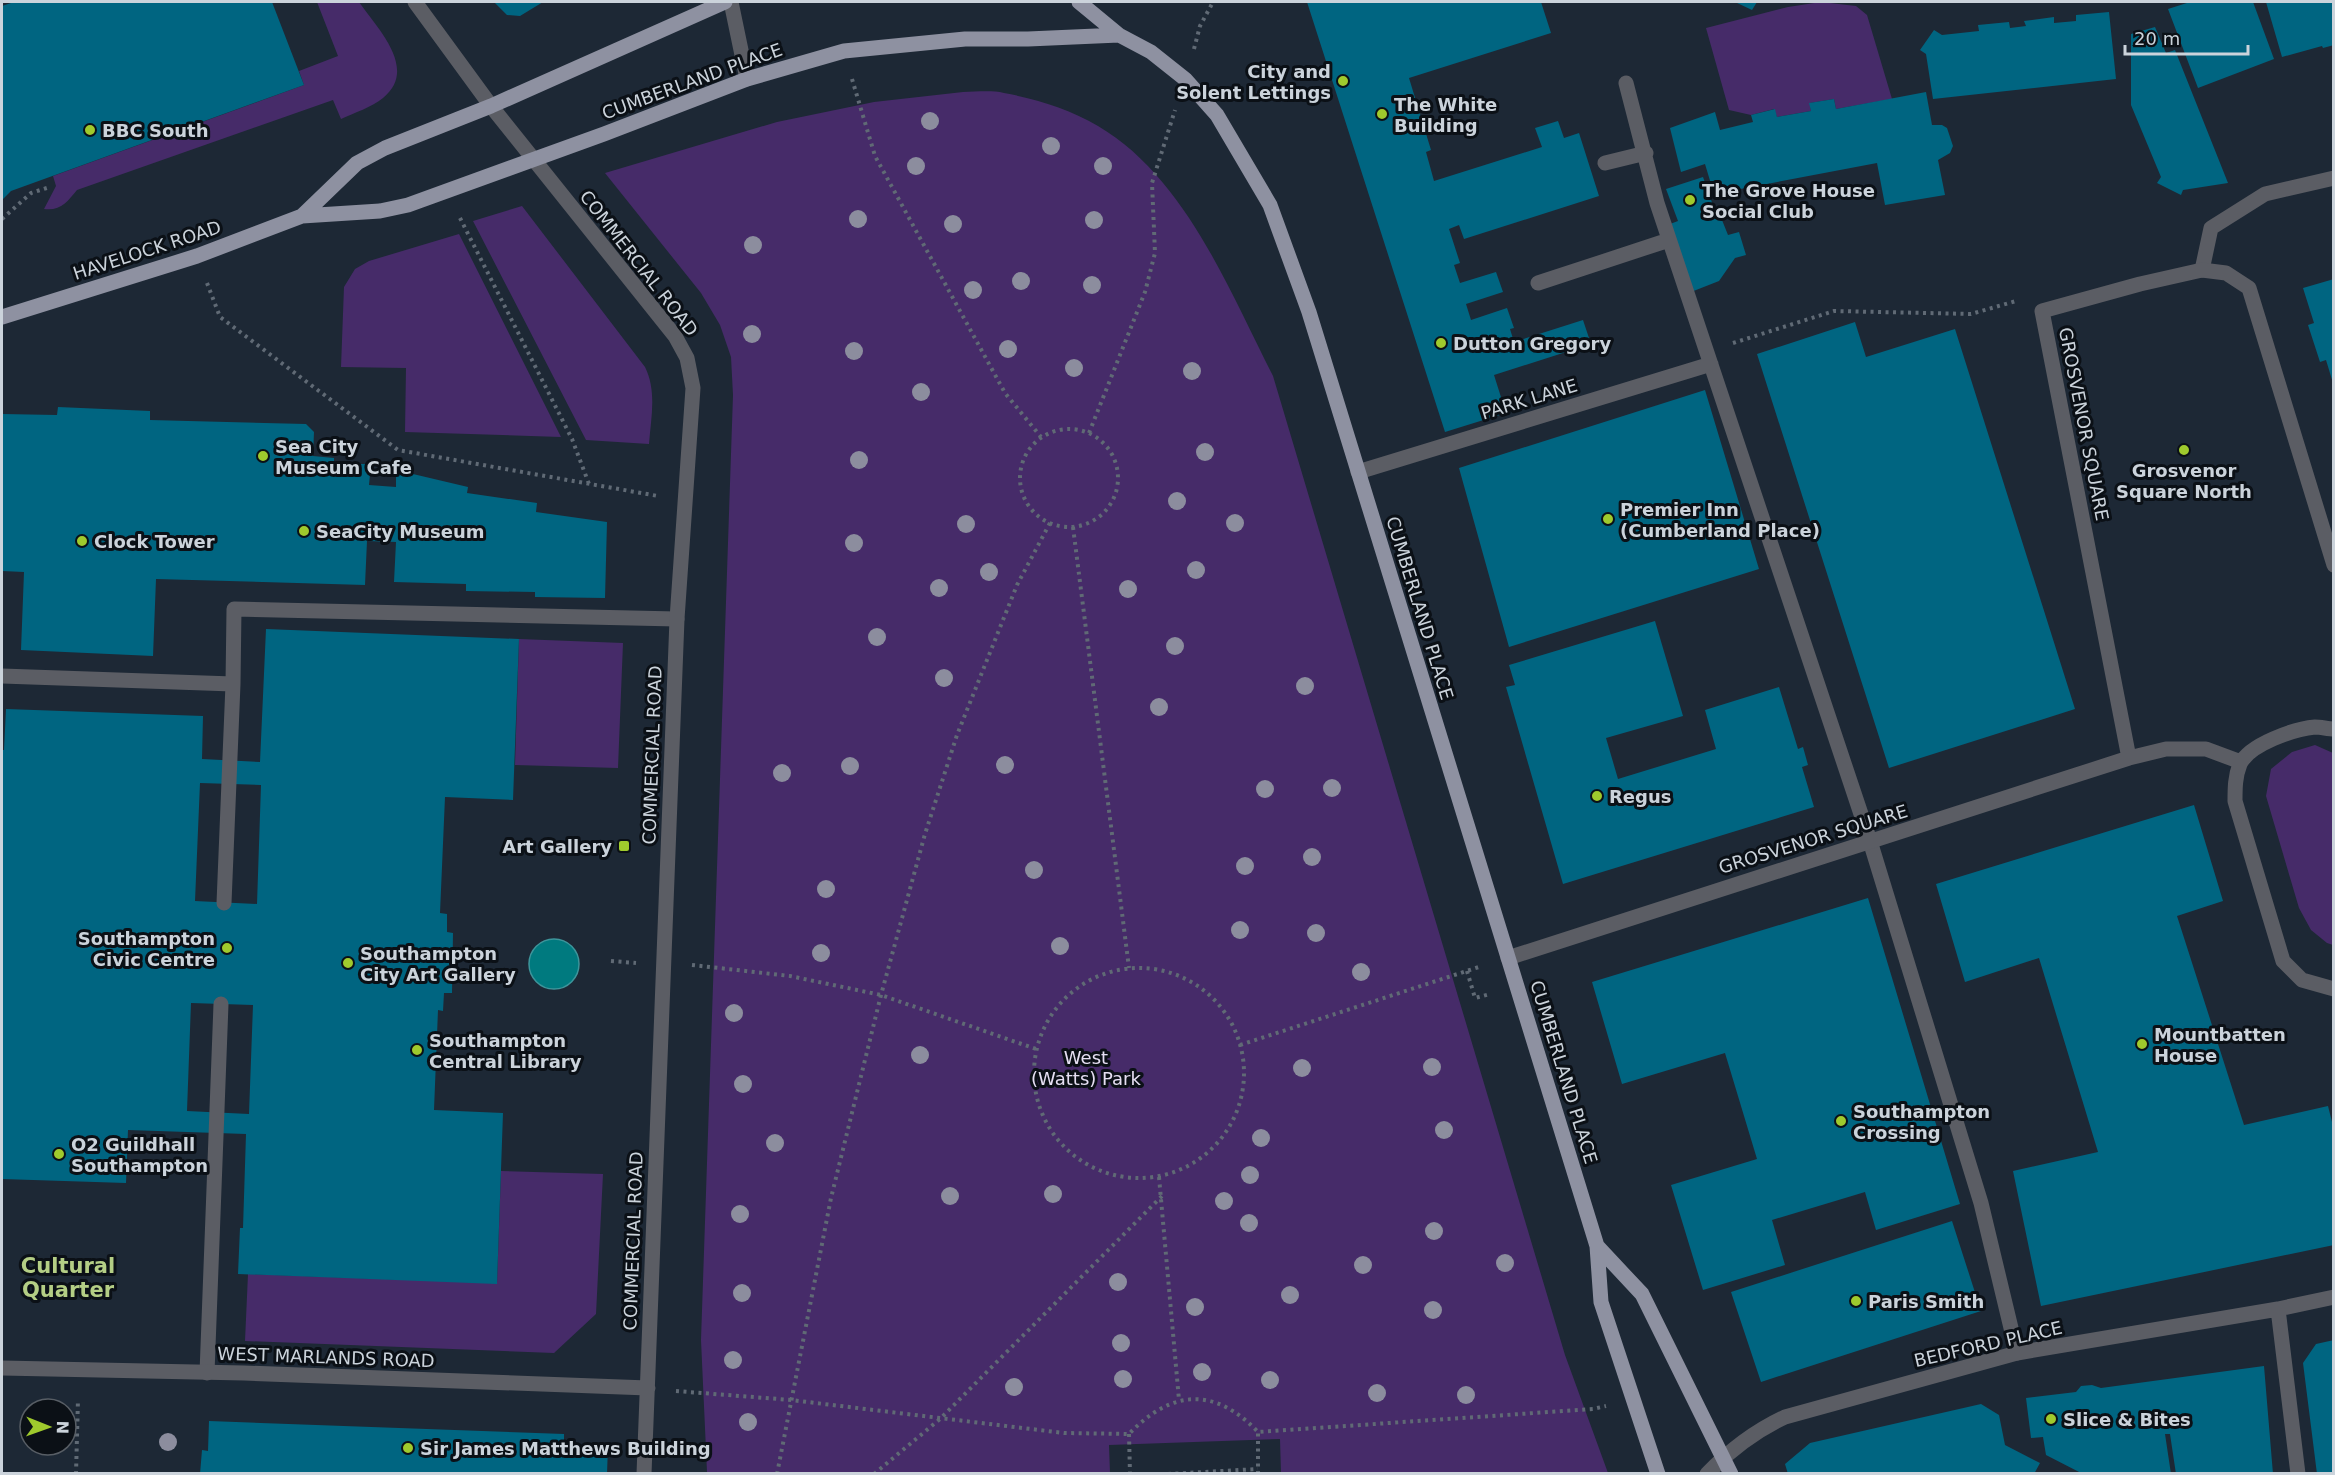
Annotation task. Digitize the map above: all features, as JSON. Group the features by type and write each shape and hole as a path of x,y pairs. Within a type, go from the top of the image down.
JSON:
{"main road":[{"path":"490,106 725,2"},
{"name":"CUMBERLAND PLACE","path":"1079,2 1119,35 1151,52 1185,78 1217,115 1270,205 1309,312 1597,1246 1601,1302 1658,1473"},
{"name":"CUMBERLAND PLACE","path":"533,159 747,79 844,51 965,39 1119,35"},
{"name":"HAVELOCK ROAD","path":"302,216 357,163 385,148 490,106"},
{"name":"HAVELOCK ROAD","path":"2,317 197,256 302,216 380,211 408,205 533,159"},
{"name":"CUMBERLAND PLACE","path":"1597,1246 1642,1294 1731,1473"}],"street":[{"name":"COMMERCIAL ROAD","path":"415,2 490,106 675,336 687,357 693,387 677,619 644,1473"},
{"path":"731,2 747,79"},
{"path":"1626,83 1646,153 1657,203 1869,841 1981,1203 2017,1353"},
{"path":"1605,162 1646,153"},
{"path":"2202,270 2211,228 2265,194 2334,178"},
{"path":"1538,283 1669,240"},
{"name":"GROSVENOR SQUARE","path":"2129,758 2042,311 2140,284 2202,270 2226,273 2248,288 2334,565"},
{"name":"PARK LANE","path":"1358,472 1709,357"},
{"path":"224,903 234,609 677,619"},
{"path":"2,676 233,684"},
{"path":"2333,993 2302,980 2283,961 2235,801 2235,782 2241,762 2254,749 2276,738 2315,727 2334,729"},
{"name":"GROSVENOR SQUARE","path":"1508,958 2129,758 2166,749 2206,749 2241,762"},
{"path":"207,1372 221,1004"},
{"name":"BEDFORD PLACE","path":"1707,1473 1724,1456 1761,1428 1785,1416 2017,1353 2278,1309 2334,1297"},
{"path":"2278,1309 2298,1473"},
{"name":"WEST MARLANDS ROAD","path":"2,1368 207,1372 648,1388"}],"path":[{"path":"1089,433 1145,292 1155,253 1152,183 1200,26 1213,2"},
{"path":"844,51 875,156 1005,393 1041,437"},
{"path":"2,219 31,193 50,187"},
{"path":"446,190 561,414 590,484"},
{"path":"197,256 220,317 398,450 686,501"},
{"path":"1709,357 1834,311 1971,314 2023,299"},
{"path":"1056,430 1089,433 1102,441 1112,454 1117,470 1117,486 1112,501 1102,514 1088,523 1072,527 1050,523 1037,515 1028,504 1022,490 1020,475 1023,460 1041,437 1056,430"},
{"path":"777,1473 831,1198 881,995 925,834 957,735 1017,585 1050,523"},
{"path":"1072,527 1129,968"},
{"path":"663,964 701,965 790,976 881,995 1036,1049"},
{"path":"1129,968 1153,969 1169,973 1198,986 1217,1002 1231,1022 1240,1045 1244,1069 1242,1094 1234,1118 1221,1139 1204,1156 1183,1169 1159,1177 1130,1179 1100,1172 1075,1157 1054,1136 1040,1109 1033,1079 1036,1049 1045,1025 1060,1003 1080,986 1104,974 1129,968"},
{"path":"1240,1045 1467,971 1475,998"},
{"path":"1159,1177 1179,1400"},
{"path":"874,1473 940,1419 1162,1196"},
{"path":"76,1473 79,1370"},
{"path":"648,1388 791,1400 1064,1433 1129,1434 1159,1408 1179,1400 1200,1400 1226,1406 1243,1416 1258,1432 1258,1471 1168,1473"},
{"path":"1258,1432 1593,1409 1633,1398"},
{"path":"1129,1434 1130,1473"}],"green space":[{"path":"317,2 359,2 384,36 396,62 397,74 393,87 383,98 341,119 333,100 77,190 67,202 59,207 44,209 56,186 53,176 304,85 299,71 338,56"},
{"path":"1821,2 1856,6 1867,15 1892,99 1836,109 1834,99 1810,103 1811,111 1777,117 1774,109 1751,115 1729,110 1706,28 1788,7"},
{"name":"West (Watts) Park","path":"963,92 999,92 1052,105 1098,126 1129,148 1156,174 1202,238 1273,376 1565,1355 1608,1473 1281,1473 1280,1439 1109,1445 1110,1473 707,1472 701,1340 733,395 731,357 720,325 701,293 605,173 777,122 874,102"},
{"path":"522,206 645,367 652,395 649,444 586,440 473,221"},
{"path":"459,234 561,437 405,432 406,368 341,367 344,287 355,269 369,261"},
{"path":"519,639 623,643 618,768 515,765"},
{"path":"2315,745 2333,753 2333,945 2311,930 2299,908 2266,796 2271,769 2292,752"},
{"path":"501,1171 603,1174 596,1314 554,1353 245,1341 248,1274 497,1283"}],"shaded area":[{"path":"549,939 559,939 572,946 579,959 579,969 572,982 559,989 549,989 540,985 533,978 529,969 529,959 533,950 540,943"}],"building":[{"name":"BBC South","path":"14,2 272,2 304,85 11,191 2,200 2,6"},
{"path":"494,2 543,2 520,16 507,15"},
{"path":"1307,2 1541,2 1551,33 1409,78 1431,150 1426,152 1434,181 1542,147 1535,128 1558,121 1564,138 1579,133 1599,196 1464,239 1459,225 1449,229 1460,263 1454,265 1460,283 1496,272 1503,292 1466,304 1471,320 1507,308 1514,328 1510,329 1514,342 1583,320 1591,344 1494,375 1506,413 1445,432"},
{"path":"1735,2 1757,2 1752,10"},
{"path":"2190,2 2253,2 2274,59 2198,88 2168,9"},
{"path":"2266,2 2334,2 2334,45 2282,57"},
{"path":"2109,12 2116,79 1933,99 1926,54 1920,50 1934,30 1942,35 1979,31 1978,25 2009,22 2010,28 2026,26 2024,21 2054,17 2054,23 2076,21 2076,15"},
{"path":"2155,27 2166,53 2175,50 2228,183 2183,190 2181,195 2157,183 2161,177 2131,105 2131,34"},
{"path":"1926,92 1932,125 1942,125 1947,128 1953,146 1950,153 1938,160 1945,195 1885,205 1877,163 1714,194 1705,164 1681,172 1670,128 1715,112 1720,130 1753,122 1751,115 1775,109 1777,117 1811,111 1809,103 1834,99 1836,109"},
{"path":"1703,177 1715,211 1718,210 1728,235 1739,232 1746,255 1735,258 1719,281 1691,292 1670,224 1678,221 1666,189"},
{"path":"2334,279 2333,383 2326,360 2320,362 2308,325 2314,323 2303,288"},
{"path":"1855,322 1866,357 1955,329 2075,709 1889,768 1757,354"},
{"name":"Premier Inn (Cumberland Place)","path":"1705,390 1759,569 1509,647 1459,468"},
{"name":"SeaCity Museum","path":"58,407 150,411 150,420 306,424 314,432 313,456 334,458 334,464 371,464 369,485 396,487 396,470 468,487 467,493 537,503 536,512 607,522 605,598 535,597 535,592 466,591 466,584 394,582 396,542 367,541 365,585 156,579 153,656 21,650 24,572 2,571 2,414 57,415"},
{"path":"1655,621 1683,716 1606,738 1618,779 1716,749 1705,710 1779,687 1798,749 1803,747 1808,765 1802,767 1814,807 1563,884 1506,687 1515,685 1509,665"},
{"name":"Southampton Civic Centre","path":"266,629 519,639 513,800 445,797 440,913 447,914 447,932 453,933 452,993 444,993 443,1011 438,1010 434,1110 503,1113 497,1284 238,1274 240,1228 243,1228 246,1134 128,1130 126,1183 2,1179 2,750 4,750 6,709 203,716 202,759 260,762","holes":["200,783 261,785 257,904 195,901","191,1003 253,1005 249,1114 187,1111"]},
{"name":"Mountbatten House","path":"2194,805 2223,901 2177,916 2244,1125 2328,1106 2334,1130 2334,1245 2041,1306 2013,1171 2098,1152 2039,958 1965,982 1936,884"},
{"name":"Southampton Crossing","path":"1868,898 1960,1204 1876,1230 1865,1192 1772,1220 1785,1265 1703,1290 1671,1185 1757,1159 1725,1053 1622,1084 1592,982"},
{"name":"Paris Smith","path":"1952,1221 1981,1311 1761,1382 1731,1292"},
{"path":"2334,1340 2334,1474 2317,1474 2303,1363 2316,1344"},
{"path":"2264,1366 2273,1474 2176,1474 2170,1434 2165,1434 2171,1474 2083,1474 2046,1455 2043,1437 2031,1438 2026,1398 2076,1392 2081,1386 2092,1385 2101,1388"},
{"path":"1981,1404 1999,1415 2005,1445 2040,1463 2034,1474 1788,1474 1785,1464 1810,1443"},
{"name":"Sir James Matthews Building","path":"209,1421 564,1434 564,1444 608,1446 607,1474 200,1474 202,1450 208,1451"}],"place":[{"name":"City and Solent Lettings","path":"1343,81"},
{"name":"The White Building","path":"1382,114"},
{"name":"BBC South","path":"90,130"},
{"name":"The Grove House Social Club","path":"1690,200"},
{"name":"Dutton Gregory","path":"1441,343"},
{"name":"Grosvenor Square North","path":"2184,450"},
{"name":"Sea City Museum Cafe","path":"263,456"},
{"name":"Premier Inn (Cumberland Place)","path":"1608,519"},
{"name":"SeaCity Museum","path":"304,531"},
{"name":"Clock Tower","path":"82,541"},
{"name":"Regus","path":"1597,796"},
{"name":"Art Gallery","path":"624,846"},
{"name":"Southampton Civic Centre","path":"227,948"},
{"name":"Southampton City Art Gallery","path":"348,963"},
{"name":"Mountbatten House","path":"2142,1044"},
{"name":"Southampton Central Library","path":"417,1050"},
{"name":"Southampton Crossing","path":"1841,1121"},
{"name":"O2 Guildhall Southampton","path":"59,1154"},
{"name":"Paris Smith","path":"1856,1301"},
{"name":"Slice & Bites","path":"2051,1419"},
{"name":"Sir James Matthews Building","path":"408,1448"}],"district":[{"name":"Cultural Quarter","path":"68,1278"}]}
